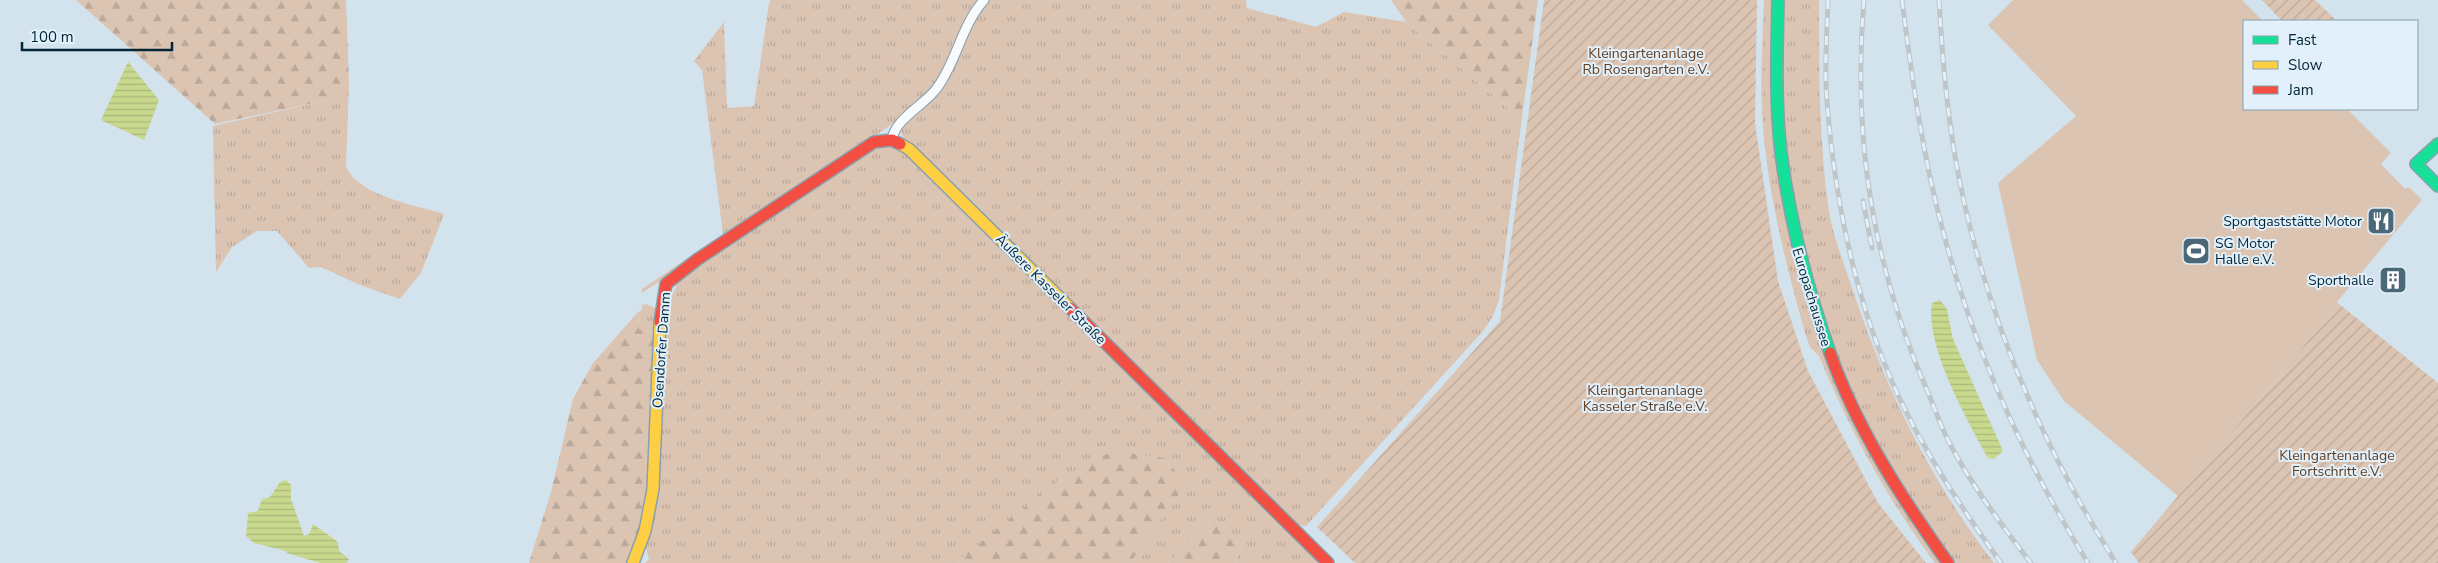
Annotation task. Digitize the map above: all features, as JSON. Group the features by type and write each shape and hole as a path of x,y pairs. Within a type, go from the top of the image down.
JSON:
{"street":[{"path":"892,140 896,128 922,105 938,87 964,29 984,0"},
{"name":"Europachaussee","path":"1778,0 1775,77 1778,133 1786,196 1807,287 1825,342 1861,426 1906,504 1948,563"},
{"name":"Osendorfer Damm","path":"633,563 645,531 653,489 659,333 662,300 666,284 698,259 874,142 892,140"},
{"name":"Äußere Kasseler Straße","path":"892,140 909,149 1328,563"},
{"path":"2438,144 2416,164 2438,186"}],"green space":[{"path":"76,0 346,0 349,82 329,100 215,124"},
{"path":"771,0 980,0 939,79 922,100 895,122 791,194 642,293 642,289 723,234 702,70 694,61 724,22 727,108 754,106"},
{"path":"990,0 1246,0 1247,8 1316,27 1344,12 1406,22 1507,107 1521,125 1499,300 1493,316 1484,330 1306,526 1296,525 902,136 901,130 936,95 950,71 973,22"},
{"path":"1391,0 1538,0 1521,125 1507,107 1406,22"},
{"name":"Kleingartenanlage Kasseler Straße e.V.","path":"1544,0 1757,0 1755,123 1778,281 1808,371 1878,503 1926,563 1355,563 1317,527 1500,321"},
{"path":"1764,0 1772,0 1770,77 1773,134 1781,197 1800,284 1819,344 1856,428 1941,563 1935,563 1917,538 1870,463 1843,411 1819,356 1810,347 1805,333 1781,241 1765,148 1762,93"},
{"path":"1783,0 1819,0 1821,133 1829,212 1833,230 1864,322 1878,359 1910,430 1949,498 1994,563 1955,563 1906,495 1852,394 1810,281 1787,163 1781,47"},
{"name":"SG Motor Halle e.V.","path":"2013,0 2242,0 2262,20 2243,20 2243,110 2348,110 2391,153 2381,164 2405,189 2409,187 2422,200 2337,302 2339,304 2178,496 2064,401 2037,360 1998,183 2076,116 1988,25"},
{"path":"2262,0 2315,0 2336,20 2281,20"},
{"path":"349,82 346,167 353,177 375,192 389,198 444,214 421,273 400,299 360,285 321,267 309,268 277,231 257,231 232,247 216,272 213,126 329,100"},
{"path":"890,144 903,151 1323,563 1235,563 1243,547 1214,518 1168,563 1130,563 1185,484 965,555 958,563 645,563 649,559 645,545 665,312 679,280 691,269 868,152"},
{"path":"646,304 655,308 656,323 652,333 639,330 638,312 642,310 642,305"},
{"name":"Kleingartenanlage Fortschritt e.V.","path":"2339,304 2438,383 2438,563 2139,563 2131,552"},
{"path":"638,312 639,329 652,333 654,344 650,460 645,516 629,563 529,563 551,492 573,399 593,363"},
{"path":"1113,451 1165,458 1186,484 1130,563 958,563 965,555 1058,480"},
{"path":"1214,518 1243,547 1235,563 1168,563"}],"shaded area":[{"path":"128,62 159,100 144,140 101,120"},
{"path":"1940,300 1947,309 1953,339 2003,451 1994,459 1988,458 1979,442 1959,404 1941,361 1932,320 1932,303"},
{"path":"286,480 291,485 291,499 304,536 309,534 313,524 338,542 339,551 349,559 346,563 320,563 287,553 286,551 254,543 246,536 248,513 258,511 262,499 270,497 280,482"}],"railway":[{"path":"1828,0 1826,77 1831,140 1842,215 1859,289 1870,325 1898,395 1933,461 2001,563"},
{"path":"1864,0 1861,102 1865,153 1871,202 1881,251 1894,299 1910,347 1950,444 1988,505 2031,563"},
{"path":"1902,0 1924,148 1956,278 1986,363 2022,445 2088,563"},
{"path":"1939,0 1945,78 1959,180 1977,254 1991,300 2007,346 2045,435 2067,478 2116,563"},
{"path":"1863,201 1872,248"}],"traffic: fast":[{"path":"1778,0 1777,76 1781,153 1789,204 1800,254 1830,353"},
{"path":"2438,144 2416,164 2438,186"}],"traffic: slow":[{"path":"900,144 909,149 1070,308"},
{"path":"633,563 645,531 653,489 660,322"}],"traffic: jam":[{"path":"660,322 666,284 698,259 874,142 892,140 900,144"},
{"path":"1070,308 1328,563"},
{"path":"1830,353 1853,409 1881,462 1948,563"}],"place":[{"name":"Sportgaststätte Motor","path":"2381,221"},
{"name":"SG Motor Halle e.V.","path":"2196,251"},
{"name":"Sporthalle","path":"2393,280"}],"park label":[{"name":"Kleingartenanlage Rb Rosengarten e.V.","path":"1646,62"}]}
